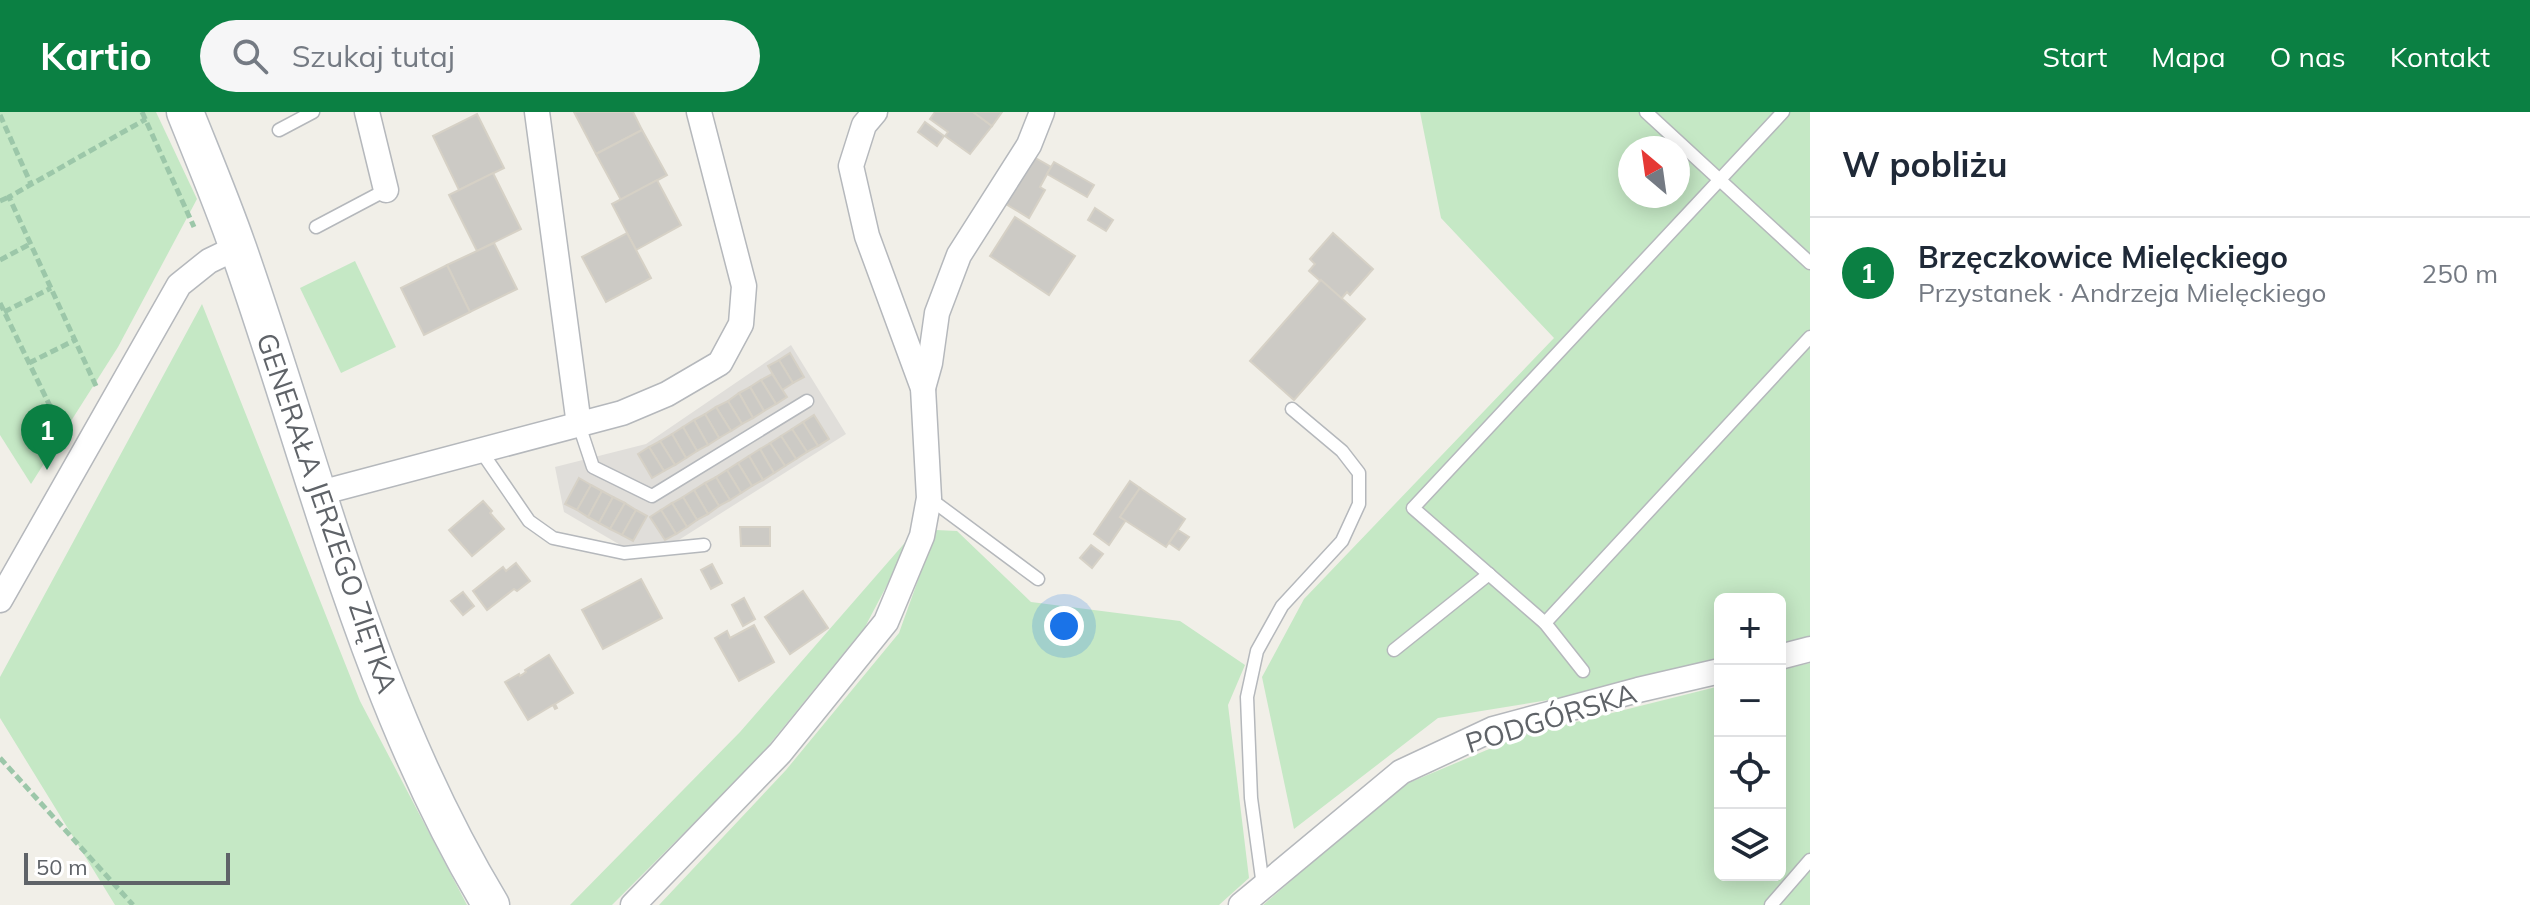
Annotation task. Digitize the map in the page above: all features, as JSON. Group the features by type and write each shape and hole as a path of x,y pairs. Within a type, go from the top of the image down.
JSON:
{"main road":[{"name":"GENERAŁA JERZEGO ZIĘTKA","path":"185,112 224,254 316,494 391,705 436,801 491,905"}],"street":[{"path":"367,112 386,190"},
{"path":"537,112 579,425"},
{"path":"316,494 622,413 667,394 720,363 741,324 744,286 699,112"},
{"path":"633,905 780,753 886,622 922,536 929,498 923,388 867,236 851,166 864,125 875,112"},
{"path":"923,388 937,313 959,255 1029,145 1042,112"},
{"path":"0,600 179,285 224,254"},
{"path":"1786,655 1810,649"},
{"name":"PODGÓRSKA","path":"1241,905 1401,772 1493,729 1714,672"}],"lane":[{"path":"279,130 313,112"},
{"path":"1646,112 1810,263"},
{"path":"1583,671 1545,623 1413,508 1783,112"},
{"path":"316,227 386,190"},
{"path":"1545,623 1810,337"},
{"path":"579,425 593,467 652,496 807,401"},
{"path":"1263,886 1251,798 1247,697 1257,651 1282,606 1342,541 1359,504 1359,473 1342,451 1292,409"},
{"path":"481,451 529,521 553,538 624,553 704,545"},
{"path":"929,498 1038,579"},
{"path":"1394,650 1489,574"},
{"path":"1771,905 1810,860"}],"path":[{"path":"142,112 224,254"},
{"path":"0,115 31,184"},
{"path":"0,201 146,119"},
{"path":"9,197 108,412"},
{"path":"0,260 30,244"},
{"path":"4,312 51,288"},
{"path":"0,303 78,463"},
{"path":"29,363 75,340"},
{"path":"0,758 133,905"}],"shaded area":[{"path":"791,345 846,434 674,543 622,546 564,512 555,467 646,444"}],"green space":[{"path":"0,112 156,112 197,199 118,347 31,484 0,435"},
{"path":"1420,112 1810,112 1810,658 1786,662 1786,593 1714,593 1714,673 1438,718 1294,829 1262,677 1304,599 1554,338 1441,218"},
{"path":"355,261 396,347 341,373 300,288"},
{"path":"202,304 360,701 467,905 115,905 0,718 0,677"},
{"path":"916,530 865,627 756,761 612,905 570,905 740,732"},
{"path":"936,530 957,531 1031,602 1180,621 1245,665 1228,705 1249,878 1219,905 659,905 786,770 899,633"},
{"path":"1810,663 1810,905 1263,905 1399,787 1520,736 1714,688 1714,881 1786,881 1786,669"}],"building":[{"path":"574,112 633,112 642,130 596,154"},
{"path":"935,112 973,112 992,126 970,154 945,136 948,132 930,119"},
{"path":"973,112 1002,112 992,126"},
{"path":"477,114 504,168 459,190 433,136"},
{"path":"925,122 944,136 937,146 918,132"},
{"path":"642,130 667,175 621,200 596,154"},
{"path":"1032,156 1051,167 1040,187 1045,190 1029,218 1004,203"},
{"path":"1054,162 1094,185 1087,197 1047,174"},
{"path":"493,173 521,229 477,251 449,195"},
{"path":"657,180 681,225 636,250 612,204"},
{"path":"1095,208 1113,220 1106,231 1088,220"},
{"path":"1015,217 1075,256 1049,295 990,256"},
{"path":"627,233 651,278 606,302 582,257"},
{"path":"1333,233 1373,269 1350,295 1347,292 1341,299 1309,271 1315,264 1310,259"},
{"path":"494,243 517,289 470,312 447,265"},
{"path":"447,265 470,312 424,335 401,288"},
{"path":"1321,280 1365,319 1294,400 1250,361"},
{"path":"790,353 804,377 793,383 779,360"},
{"path":"779,360 793,383 782,390 768,366"},
{"path":"772,374 787,397 776,404 761,380"},
{"path":"761,380 776,404 764,411 750,387"},
{"path":"750,387 764,411 753,418 739,393"},
{"path":"739,393 753,418 742,424 728,401"},
{"path":"728,401 742,424 731,431 716,407"},
{"path":"716,407 731,431 719,438 705,414"},
{"path":"705,414 719,438 708,445 694,420"},
{"path":"814,415 829,439 818,446 803,422"},
{"path":"694,420 708,445 697,451 683,427"},
{"path":"803,422 818,446 807,452 792,429"},
{"path":"683,427 697,451 686,458 672,434"},
{"path":"792,429 807,452 796,459 781,436"},
{"path":"672,434 686,458 675,465 660,441"},
{"path":"781,436 796,459 785,466 770,443"},
{"path":"660,441 675,465 664,471 649,447"},
{"path":"770,443 785,466 774,473 760,449"},
{"path":"649,447 664,471 652,478 638,454"},
{"path":"760,449 774,473 763,480 749,456"},
{"path":"749,456 763,480 752,486 738,463"},
{"path":"738,463 752,486 741,493 727,470"},
{"path":"727,470 741,493 730,500 716,477"},
{"path":"716,477 730,500 719,506 705,483"},
{"path":"579,478 591,485 577,510 565,504"},
{"path":"1130,481 1140,488 1120,517 1126,520 1109,545 1094,534"},
{"path":"705,483 719,506 708,514 694,490"},
{"path":"591,485 602,491 588,517 577,510"},
{"path":"1140,488 1185,519 1166,547 1120,517"},
{"path":"694,490 708,514 697,520 683,497"},
{"path":"602,491 613,497 599,523 588,517"},
{"path":"613,497 625,503 610,529 599,523"},
{"path":"683,497 697,520 687,527 672,503"},
{"path":"483,501 504,529 472,556 449,530"},
{"path":"625,503 636,510 622,535 610,529"},
{"path":"672,503 687,527 676,534 661,510"},
{"path":"636,510 647,516 633,541 622,535"},
{"path":"661,510 676,534 665,540 650,517"},
{"path":"740,527 770,527 770,546 741,546"},
{"path":"1178,530 1189,537 1179,550 1169,543"},
{"path":"1091,545 1103,554 1092,568 1080,558"},
{"path":"516,563 530,581 487,610 473,591 503,567 506,571"},
{"path":"712,564 722,583 711,589 701,570"},
{"path":"641,579 662,618 603,649 582,610"},
{"path":"803,591 828,628 790,654 765,617"},
{"path":"463,592 474,606 463,615 451,601"},
{"path":"744,598 755,619 743,626 732,605"},
{"path":"754,625 774,662 739,681 715,638 727,631 730,638"},
{"path":"549,655 573,693 555,704 557,708 553,705 528,720 505,682 520,676"}],"place":[{"name":"Brzęczkowice Mielęckiego","path":"47,470"}]}
